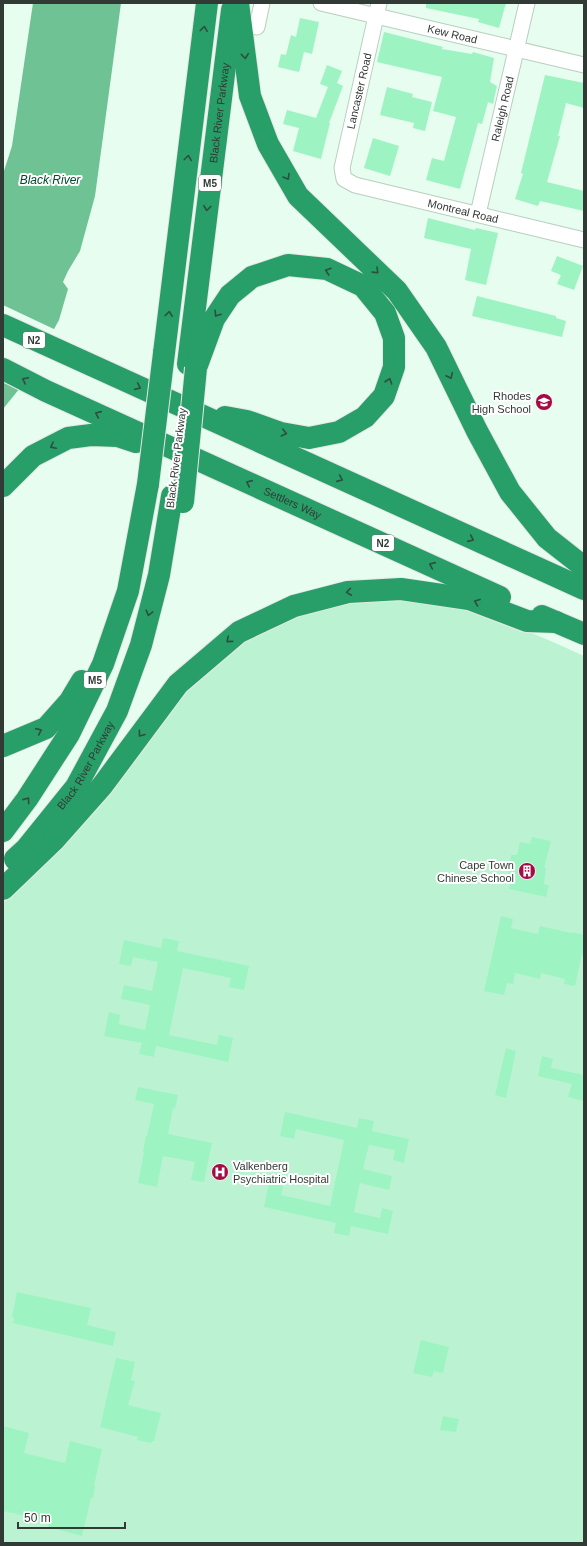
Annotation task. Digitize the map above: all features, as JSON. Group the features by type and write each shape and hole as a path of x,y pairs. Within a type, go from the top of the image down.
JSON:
{"highway":[{"name":"M5","path":"3,831 27,799 69,734 103,664 128,591 148,484 207,3"},
{"name":"Black River Parkway","path":"3,871 26,849 76,787 117,711 141,645 177,499 233,3"},
{"path":"238,3 250,96 268,144 298,196 397,291 436,347 477,432 510,492 547,538 584,567"},
{"path":"192,366 214,318 230,295 252,277 288,265 327,269 363,286 385,313 394,338 394,367 384,396 365,417 339,432 309,438 281,433 247,420 196,413"},
{"name":"N2","path":"3,325 584,589"},
{"name":"Settlers Way","path":"3,369 46,391 584,634"},
{"path":"3,486 33,456 68,438 92,435 118,436 210,465"},
{"path":"3,746 46,728 70,701 87,672 100,639 121,573 144,509"},
{"path":"3,888 55,839 102,786 178,684 239,632 294,606 348,592 402,589 469,599 527,621 556,622"}],"street":[{"path":"257,27 262,3"},
{"name":"Kew Road","path":"321,3 378,10 516,49 584,65"},
{"name":"Raleigh Road","path":"478,214 527,3"},
{"name":"Lancaster Road","path":"344,179 342,168 378,10"},
{"name":"Montreal Road","path":"344,179 355,185 584,240"}],"shaded area":[{"name":"Valkenberg Psychiatric Hospital","path":"389,600 439,604 472,611 521,628 584,656 584,1543 3,1543 3,903 43,866 90,817 176,704 214,663 235,646 303,613 356,601"}],"water":[{"name":"Black River","path":"33,3 121,3 95,196 80,251 63,282 68,289 59,320 24,383 3,409 3,174 12,146"}],"pier":[{"path":"3,305 56,330 26,384 3,381"}],"building":[{"path":"426,3 506,3 499,28 478,22 479,19 426,8"},
{"path":"300,18 319,22 312,54 304,52 299,72 278,67 281,54 286,55 291,35 296,37"},
{"path":"384,32 443,47 442,49 472,54 473,52 494,58 490,82 497,86 493,104 488,102 482,124 478,123 460,189 426,180 432,158 444,161 456,117 433,111 442,77 377,62"},
{"path":"327,65 342,71 337,83 343,86 329,123 321,159 293,151 299,128 283,124 287,110 316,118 328,87 320,84"},
{"path":"545,75 584,83 584,108 566,103 558,136 560,136 547,182 584,191 584,211 540,201 538,206 515,199 523,174 521,173"},
{"path":"387,87 413,94 412,97 432,102 425,131 413,128 414,123 380,115"},
{"path":"373,138 399,146 390,176 364,168"},
{"path":"428,218 475,230 476,228 498,233 486,285 465,280 471,249 424,238"},
{"path":"557,256 583,266 574,290 557,284 561,275 551,271"},
{"path":"477,296 556,316 556,318 566,321 562,337 472,316"},
{"name":"Cape Town Chinese School","path":"532,837 551,841 544,868 546,868 544,884 549,886 546,897 509,889 512,875 508,874 511,855 517,855 520,842 530,844"},
{"path":"501,916 513,919 511,928 538,934 540,926 584,935 584,954 582,954 575,986 564,984 565,979 541,973 540,979 515,973 513,984 507,983 504,995 484,991"},
{"path":"163,938 179,941 177,951 249,966 244,990 229,987 231,978 183,968 169,1035 217,1045 219,1035 233,1038 228,1062 156,1046 154,1057 139,1054 142,1043 104,1036 109,1012 120,1015 119,1024 145,1030 150,1005 121,999 124,985 152,991 158,962 133,957 131,966 119,964 124,940 161,948"},
{"path":"506,1048 516,1051 506,1098 495,1095"},
{"path":"542,1056 553,1059 551,1068 584,1075 584,1101 568,1097 572,1084 538,1076"},
{"path":"138,1087 178,1095 175,1109 173,1108 168,1134 212,1143 204,1182 191,1180 195,1162 163,1156 157,1187 138,1183 146,1136 154,1104 135,1100"},
{"path":"285,1112 357,1128 359,1118 374,1121 372,1131 409,1139 404,1163 393,1160 395,1150 369,1145 363,1169 392,1176 389,1190 360,1183 354,1212 380,1218 382,1208 393,1211 388,1234 351,1226 349,1236 334,1233 336,1223 264,1207 269,1183 283,1186 281,1195 330,1206 344,1140 296,1129 294,1139 280,1136"},
{"path":"17,1292 91,1308 87,1325 116,1332 113,1346 13,1323 14,1318 12,1317"},
{"path":"421,1340 449,1347 443,1373 434,1371 432,1377 413,1373"},
{"path":"116,1358 135,1362 131,1380 135,1381 128,1405 161,1413 154,1441 151,1443 137,1440 138,1437 100,1427"},
{"path":"443,1416 459,1419 456,1432 440,1430"},
{"path":"3,1426 29,1433 24,1453 65,1463 70,1441 102,1449 93,1498 91,1498 82,1536 48,1527 49,1521 3,1511"}],"place":[{"name":"Rhodes High School","path":"544,402"},
{"name":"Cape Town Chinese School","path":"527,871"},
{"name":"Valkenberg Psychiatric Hospital","path":"220,1172"}]}
